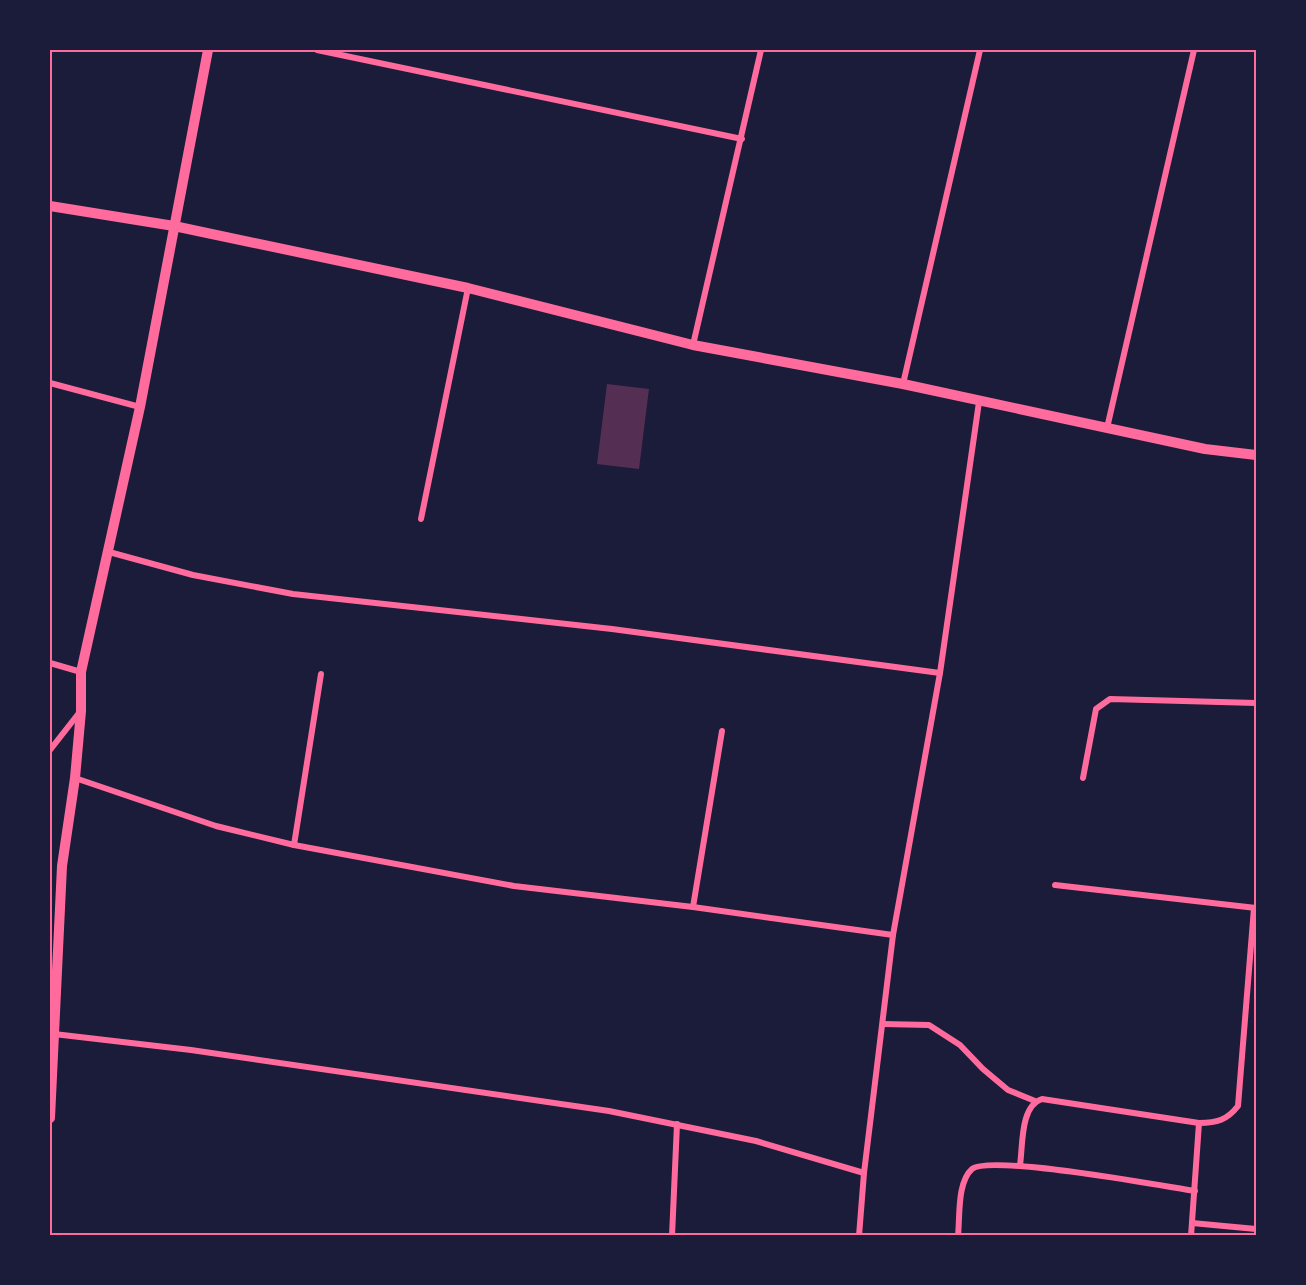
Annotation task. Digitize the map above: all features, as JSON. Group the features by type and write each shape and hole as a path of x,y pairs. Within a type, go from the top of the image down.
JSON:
{"street":[{"path":"50,1118 62,866 75,778 81,711 81,672 140,407 208,50"},
{"path":"317,50 742,139"},
{"path":"693,345 761,50"},
{"path":"903,384 980,50"},
{"path":"1107,428 1194,50"},
{"path":"50,206 174,226 468,288 693,345 903,384 1205,449 1257,455"},
{"path":"421,519 468,288"},
{"path":"50,383 140,407"},
{"path":"860,1236 864,1173 893,935 940,673 979,402"},
{"path":"109,552 193,575 293,594 612,629 940,673"},
{"path":"50,663 81,672"},
{"path":"294,845 321,674"},
{"path":"1083,778 1096,709 1105,701 1110,699 1257,703"},
{"path":"50,750 81,711"},
{"path":"693,907 722,731"},
{"path":"75,778 216,825 294,845 514,886 693,907 893,935"},
{"path":"883,1024 929,1024 960,1045 983,1070 1008,1090 1035,1101 1042,1099 1199,1123 1224,1119 1238,1106 1255,908 1054,885"},
{"path":"54,1034 191,1050 299,1068 547,1101 677,1124 756,1142 864,1173"},
{"path":"1020,1165 1028,1112 1035,1101"},
{"path":"1191,1236 1199,1123"},
{"path":"672,1236 677,1124"},
{"path":"958,1236 964,1183 972,1169 981,1164 1020,1165 1195,1191"},
{"path":"1192,1223 1257,1229"}],"building":[{"path":"607,384 649,389 639,469 597,464"}]}
